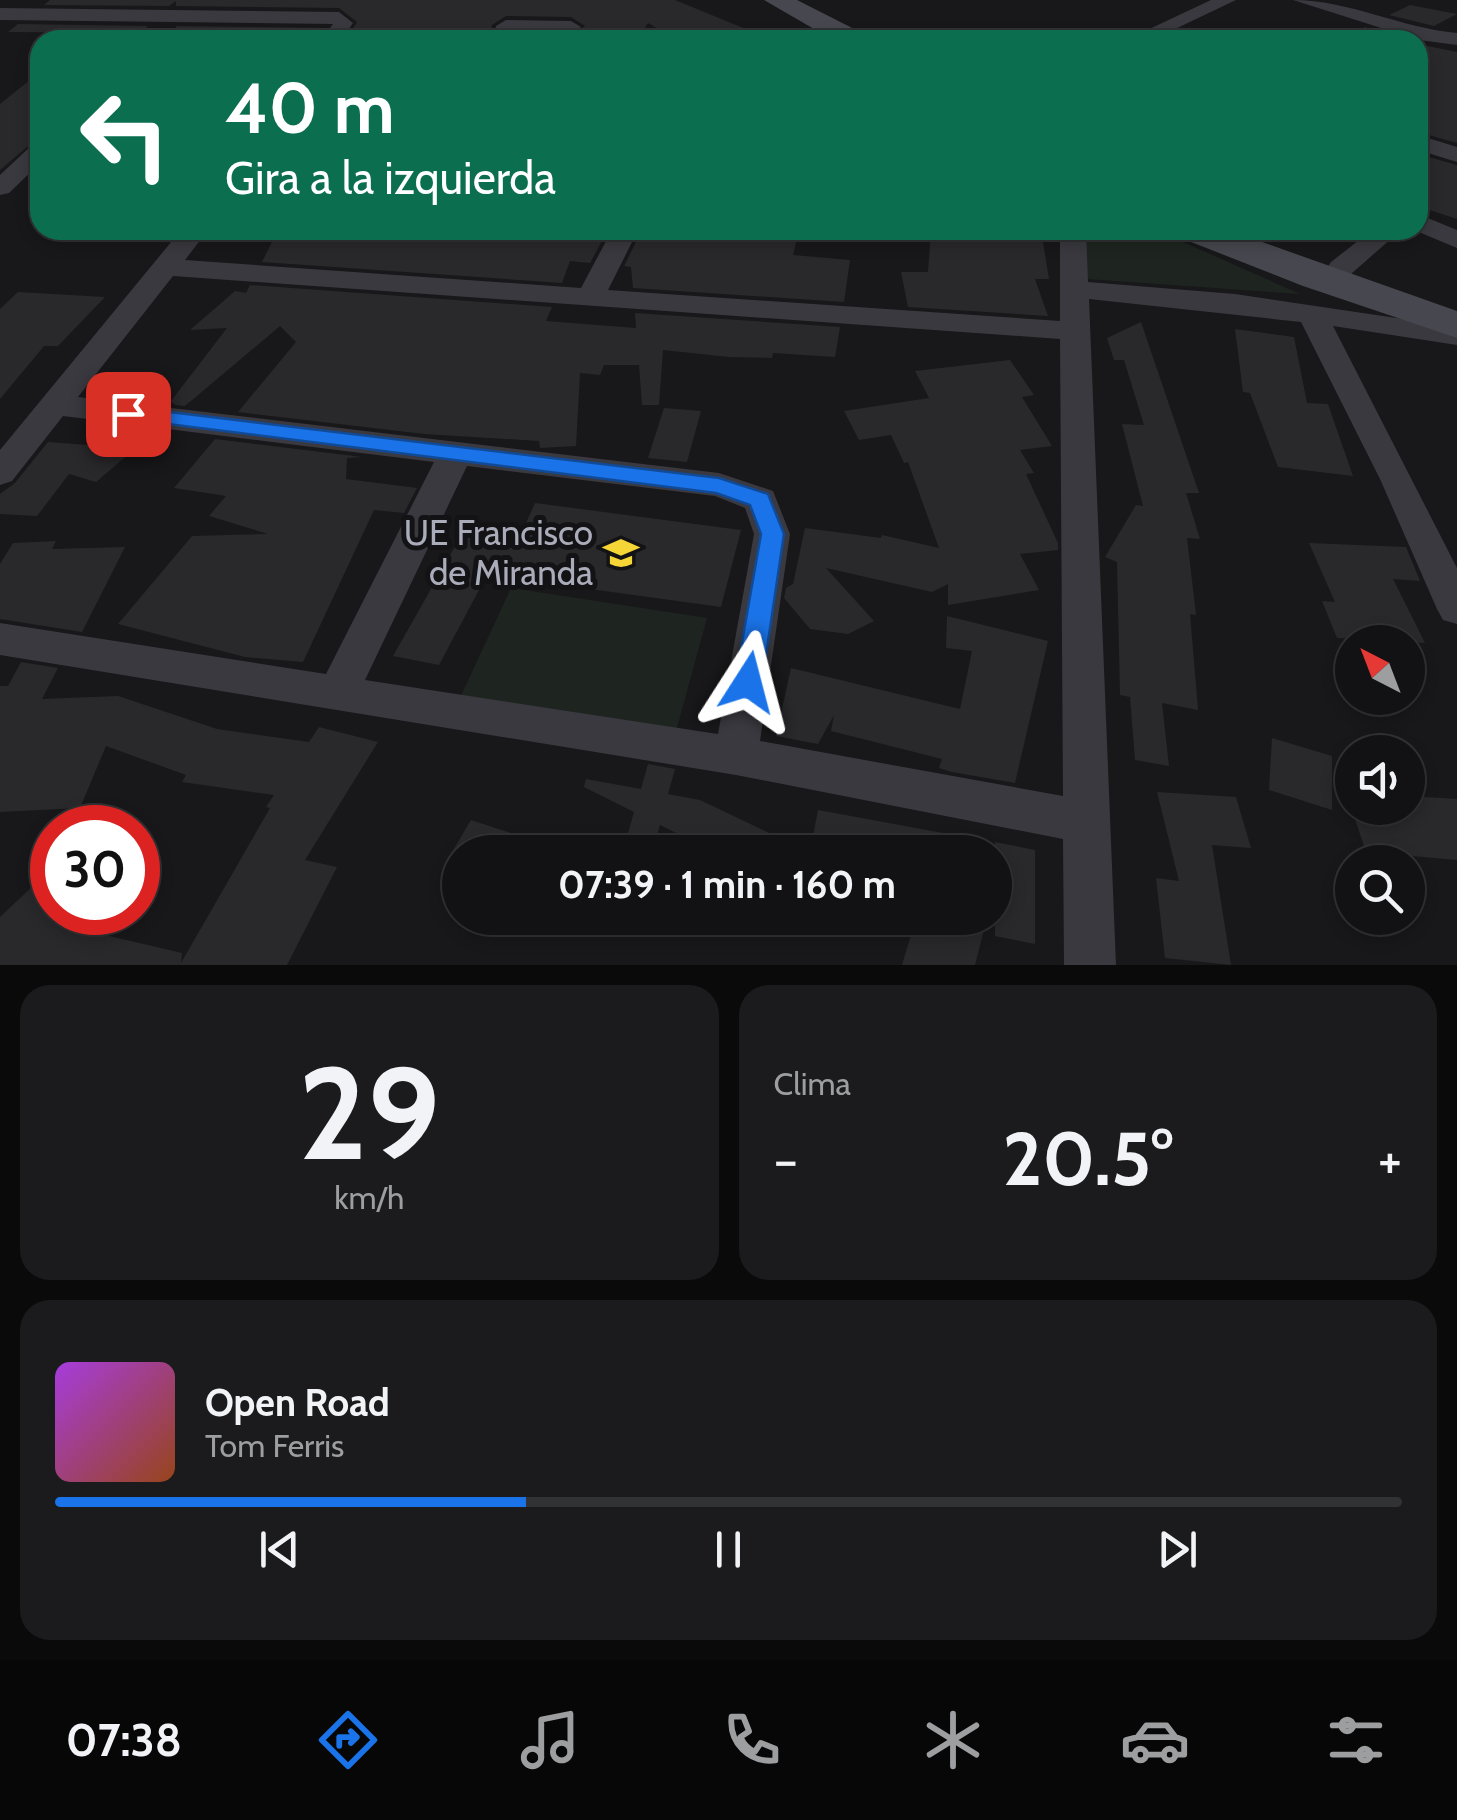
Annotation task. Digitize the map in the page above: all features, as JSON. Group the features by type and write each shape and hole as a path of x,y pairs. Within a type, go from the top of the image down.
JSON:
{"street":[{"path":"1159,30 1227,0"},
{"path":"1302,0 1405,30"},
{"path":"767,4 805,30"},
{"path":"767,4 830,30"},
{"path":"0,14 339,18 343,23 338,30"},
{"path":"166,30 182,15"},
{"path":"246,30 259,15"},
{"path":"505,30 506,26 571,28"},
{"path":"1428,36 1457,39"},
{"path":"1428,145 1457,155"},
{"path":"0,188 30,160"},
{"path":"1428,227 1457,240"},
{"path":"0,473 187,240"},
{"path":"590,297 619,240"},
{"path":"1073,240 1090,965"},
{"path":"1220,240 1457,326"},
{"path":"1267,240 1457,304"},
{"path":"1341,268 1376,240"},
{"path":"165,267 1076,331"},
{"path":"1073,290 1235,302 1457,336"},
{"path":"1312,314 1397,479 1457,609"},
{"path":"55,404 719,486 760,500 772,534 736,756"},
{"path":"338,692 456,454"},
{"path":"0,639 736,756 1087,822"}],"shaded area":[{"path":"1085,240 1178,240 1300,294 1087,279"},
{"path":"511,588 707,618 675,735 460,698"}],"building":[{"path":"50,0 675,0 748,30 660,30 648,23 643,30 580,30 585,26 571,17 506,16 492,25 491,30 352,30 357,22 339,8 176,6 176,1 169,6 44,5"},
{"path":"1410,5 1457,14 1434,26 1389,15"},
{"path":"18,24 148,26 143,30 8,32"},
{"path":"176,26 326,28 324,30 176,30"},
{"path":"1428,46 1457,52 1457,143 1428,135"},
{"path":"30,80 30,144 0,170 0,104"},
{"path":"1428,157 1457,165 1457,219 1428,209"},
{"path":"273,240 603,240 590,263 570,261 562,283 262,262"},
{"path":"637,240 797,240 793,255 850,260 844,302 633,288 631,267 624,266"},
{"path":"930,240 1043,240 1049,279 1035,279 1048,316 908,307 901,272 928,272"},
{"path":"250,285 552,307 546,321 636,328 635,313 840,327 835,357 773,353 772,358 729,357 663,350 659,405 642,405 639,365 604,365 600,375 580,373 576,446 540,448 539,441 424,434 238,412 296,342 280,326 185,406 175,405 171,401 227,328 190,330 235,291 246,293"},
{"path":"18,292 105,297 58,346 44,346 0,399 0,309"},
{"path":"1141,322 1199,493 1186,493 1200,539 1187,538 1196,615 1190,614 1198,710 1162,703 1169,766 1135,760 1130,697 1120,695 1117,562 1105,557 1136,505 1143,506 1122,424 1144,425 1124,360 1114,360 1107,338"},
{"path":"1235,329 1294,337 1307,403 1328,404 1353,476 1278,467 1250,393 1243,392"},
{"path":"1010,360 1034,395 1022,397 1052,446 1020,450 1034,473 1026,474 1058,543 1058,550 1020,554 1039,590 948,605 948,584 932,592 826,568 874,621 848,634 810,629 784,598 786,588 793,584 805,528 881,538 882,535 939,548 908,462 904,463 891,435 859,440 844,411 929,398 915,371"},
{"path":"664,408 701,411 687,462 648,458"},
{"path":"97,437 136,448 96,482 69,474 37,516 0,514 0,494 15,483 48,442 88,445"},
{"path":"215,439 362,457 347,458 346,479 417,488 404,513 374,510 303,662 245,657 118,624 192,536 268,534 209,516 226,496 174,488"},
{"path":"535,503 741,530 721,607 487,575 439,665 393,656 461,536 516,545"},
{"path":"56,541 52,549 125,547 82,632 0,619 0,564 13,543"},
{"path":"1309,543 1406,547 1420,581 1393,579 1416,625 1335,625 1335,633 1322,601 1335,602"},
{"path":"947,616 1048,641 1015,783 952,772 939,768 942,759 831,731 834,715 818,744 776,736 791,668 960,709 972,651 946,648"},
{"path":"21,662 58,668 42,699 118,696 217,729 309,742 319,727 378,742 305,860 337,867 287,965 0,965 0,917 30,889 30,935 105,935 182,953 181,963 274,795 182,782 186,775 106,746 81,805 30,805 30,810 0,812 0,686 8,686"},
{"path":"1272,738 1332,756 1332,810 1269,790"},
{"path":"648,764 675,769 668,794 700,800 773,835 680,835 660,825 657,835 627,835 634,812 584,787 586,779 641,789"},
{"path":"1157,792 1236,797 1251,848 1212,845 1231,965 1165,958 1156,878 1179,881"},
{"path":"1425,797 1457,799 1457,860 1425,857 1425,845 1364,845 1357,825 1425,825"},
{"path":"818,810 954,835 813,835"},
{"path":"471,820 517,835 462,835"},
{"path":"1012,845 1035,850 1035,944 995,936 1012,935"},
{"path":"911,935 983,935 975,965 902,965"}],"place":[{"name":"UE Francisco de Miranda","path":"621,553"}],"route":[{"path":"128,414 719,486 760,500 772,534 748,682"}]}
